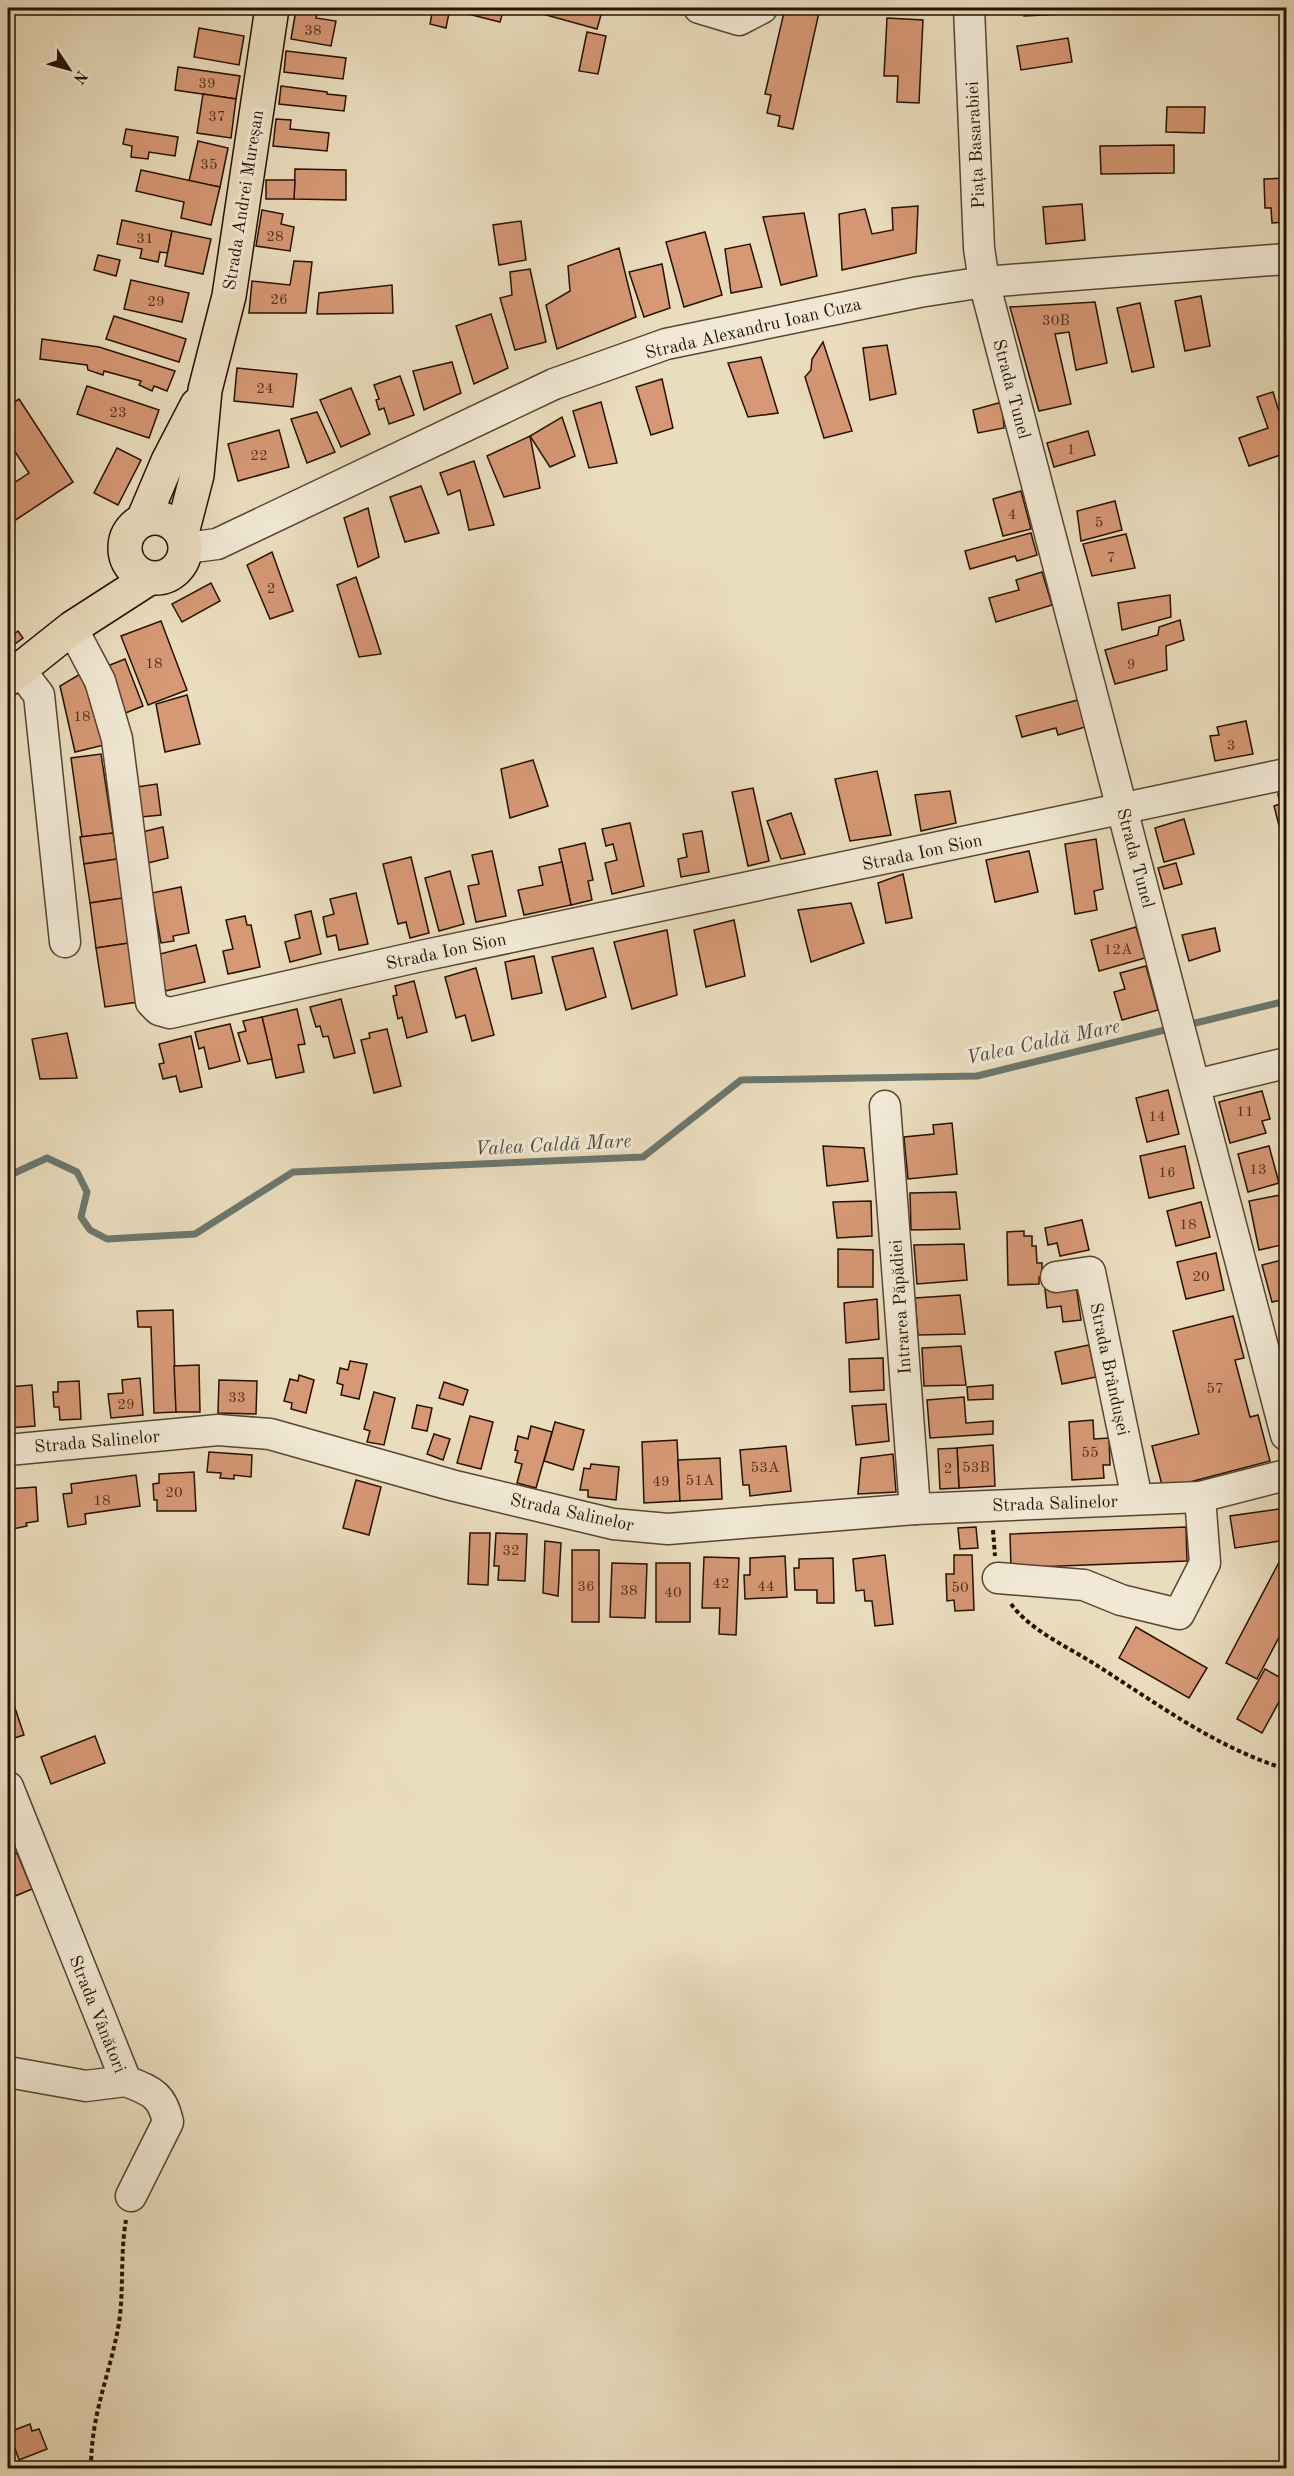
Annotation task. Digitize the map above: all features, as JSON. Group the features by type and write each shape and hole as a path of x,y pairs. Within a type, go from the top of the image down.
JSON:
{"main road":[{"name":"Strada Andrei Mureșan","path":"184,541 196,475 205,390 229,296 272,8"},
{"name":"Strada Andrei Mureșan","path":"143,520 168,461 205,390"},
{"path":"158,518 172,522 184,541 181,566 166,578 137,568 124,546 127,535 134,526 143,520 158,518"},
{"path":"14,675 67,632 137,568"}],"street":[{"path":"699,8 739,20 762,8"},
{"name":"Piața Basarabiei","path":"969,8 979,248 984,282"},
{"name":"Strada Alexandru Ioan Cuza","path":"184,541 217,544 554,384 666,344 919,292 984,282 1287,259"},
{"name":"Strada Tunel","path":"984,282 1287,1435"},
{"name":"Strada Ion Sion","path":"67,632 100,681 117,739 151,1002 159,1010 171,1012 451,950 1124,810"},
{"path":"14,675 39,695 65,942"},
{"path":"1124,810 1287,774"},
{"path":"1191,1070 1287,1063"},
{"name":"Intrarea Păpădiei","path":"885,1106 915,1509"},
{"name":"Strada Brândușei","path":"1056,1277 1090,1272 1137,1499"},
{"name":"Strada Salinelor","path":"8,1450 218,1430 248,1431 270,1434 451,1485 613,1524 668,1529 915,1509 1200,1497 1287,1475"},
{"path":"998,1578 1084,1585 1121,1599 1179,1614 1205,1563 1200,1497"},
{"name":"Strada Vânători","path":"8,1787 126,2081 151,2091 164,2105 168,2122 131,2196"},
{"path":"8,2072 86,2086 126,2081"}],"path":[{"path":"991,1505 1000,1588 1013,1608 1036,1628 1207,1735 1252,1758 1286,1769"},
{"path":"91,2469 91,2440 97,2405 119,2322 123,2240 131,2196"}],"building":[{"path":"433,8 450,8 446,28 430,24"},
{"path":"470,8 504,8 500,22 468,14"},
{"path":"521,8 603,8 597,29"},
{"path":"785,8 820,8 793,129 778,126 780,116 767,113 771,95 765,94"},
{"path":"1024,8 1062,8 1063,14 1024,16"},
{"path":"296,10 317,14 316,18 336,21 331,46 291,39"},
{"path":"887,18 923,20 919,103 897,102 898,76 884,76"},
{"path":"199,28 244,36 239,65 194,57"},
{"path":"587,32 606,36 598,74 579,71"},
{"path":"1068,38 1072,62 1021,70 1017,46"},
{"path":"286,51 346,58 343,79 284,72"},
{"path":"178,67 240,76 236,99 175,90"},
{"path":"281,86 346,96 344,111 279,104"},
{"path":"203,94 236,99 231,138 197,133"},
{"path":"1167,107 1205,107 1204,133 1166,132"},
{"path":"276,119 291,120 290,129 329,133 327,151 273,146"},
{"path":"126,129 178,137 175,156 149,152 148,159 131,157 132,146 123,144"},
{"path":"198,141 228,148 220,187 189,181"},
{"path":"1174,145 1174,173 1101,174 1100,146"},
{"path":"295,169 346,170 346,200 294,199"},
{"path":"141,170 220,187 211,225 181,218 184,202 136,191"},
{"path":"1286,178 1286,222 1272,223 1271,208 1265,208 1264,179"},
{"path":"266,180 295,180 294,199 266,199"},
{"path":"1082,204 1085,240 1046,244 1043,207"},
{"path":"918,206 916,253 842,270 839,214 865,209 872,234 893,230 892,208"},
{"path":"262,210 283,214 281,224 294,227 290,251 256,246"},
{"path":"804,213 817,276 781,285 763,217"},
{"path":"122,220 172,231 168,253 160,252 158,262 140,258 142,249 117,244"},
{"path":"521,221 526,260 499,265 493,225"},
{"path":"172,231 211,239 203,274 165,266"},
{"path":"705,232 722,295 684,307 666,242"},
{"path":"750,244 762,287 731,293 725,249"},
{"path":"619,248 636,317 557,349 546,305 570,291 568,266"},
{"path":"98,255 120,260 116,276 94,270"},
{"path":"294,261 312,262 306,313 249,313 252,281 290,285"},
{"path":"662,264 670,308 644,317 629,272"},
{"path":"530,269 546,342 515,350 500,298 512,295 510,272"},
{"path":"131,280 189,293 182,322 124,309"},
{"path":"392,285 393,313 317,314 319,293"},
{"path":"1201,296 1210,346 1185,351 1175,301"},
{"path":"1095,302 1107,363 1076,370 1069,332 1055,334 1071,404 1039,411 1010,307"},
{"path":"1140,303 1154,367 1132,372 1117,308"},
{"path":"491,314 508,368 474,384 456,326"},
{"path":"114,316 186,339 179,362 106,339"},
{"path":"42,339 99,347 175,371 167,391 154,386 152,391 139,385 141,381 104,371 103,375 88,370 87,365 40,359"},
{"path":"823,342 852,431 824,438 805,377 811,370 812,359"},
{"path":"887,345 896,394 870,400 863,348"},
{"path":"761,357 778,413 748,417 728,363"},
{"path":"452,362 461,393 424,410 413,371"},
{"path":"237,368 297,374 293,407 234,401"},
{"path":"400,376 414,415 389,424 384,408 379,410 376,400 379,399 374,385"},
{"path":"662,379 673,428 651,435 636,387"},
{"path":"87,386 159,410 149,438 77,414"},
{"path":"351,388 370,434 341,447 320,400"},
{"path":"1273,392 1286,434 1286,453 1249,466 1239,438 1268,428 1257,397"},
{"path":"19,399 73,482 8,525 8,487 29,473 8,441 8,406"},
{"path":"601,402 617,463 589,468 573,411"},
{"path":"1002,402 1004,428 978,433 973,410"},
{"path":"317,412 335,452 307,463 291,419"},
{"path":"562,417 575,456 550,467 530,436"},
{"path":"279,430 289,467 238,481 228,444"},
{"path":"1088,431 1095,455 1054,467 1047,443"},
{"path":"530,436 540,488 504,497 487,456"},
{"path":"117,448 141,460 118,505 94,493"},
{"path":"474,461 494,525 469,530 460,490 448,495 440,473"},
{"path":"421,486 439,533 405,542 390,497"},
{"path":"1021,491 1031,529 1003,536 993,499"},
{"path":"1115,501 1122,530 1081,541 1077,511"},
{"path":"368,508 379,557 358,567 344,518"},
{"path":"1031,533 1037,555 1017,561 1015,556 970,569 965,551"},
{"path":"1126,534 1135,568 1092,576 1083,544"},
{"path":"272,552 293,611 270,619 247,565"},
{"path":"1042,572 1052,605 996,622 989,598 1019,590 1016,580"},
{"path":"356,577 381,654 359,657 337,585"},
{"path":"211,583 220,601 182,622 172,604"},
{"path":"1170,595 1171,617 1122,630 1118,603"},
{"path":"1180,620 1184,640 1166,646 1167,670 1115,684 1105,650 1158,635 1159,627"},
{"path":"161,621 187,690 148,705 121,636"},
{"path":"18,631 23,638 8,649 8,639"},
{"path":"125,659 143,706 123,714 105,667"},
{"path":"87,670 104,745 75,752 60,686"},
{"path":"187,695 200,744 165,752 156,704"},
{"path":"1078,700 1085,727 1058,735 1056,728 1022,737 1016,716"},
{"path":"1246,721 1253,754 1215,761 1210,736 1219,735 1217,727"},
{"path":"101,754 113,833 82,837 71,758"},
{"path":"533,760 548,806 510,818 501,769"},
{"path":"877,771 891,835 850,841 835,779"},
{"path":"157,784 161,815 141,817 137,787"},
{"path":"753,788 769,861 748,866 732,792"},
{"path":"950,791 956,823 921,831 915,795"},
{"path":"1286,792 1286,832 1281,833 1274,806 1280,804 1278,794"},
{"path":"791,813 805,854 781,859 767,821"},
{"path":"1184,819 1194,854 1164,862 1155,828"},
{"path":"630,823 644,886 612,894 605,863 617,860 613,844 606,846 602,829"},
{"path":"163,827 168,858 148,863 142,832"},
{"path":"702,831 709,872 681,877 678,859 687,857 683,834"},
{"path":"113,833 117,859 84,864 80,837"},
{"path":"1096,839 1103,889 1094,891 1097,910 1075,914 1065,844"},
{"path":"585,843 593,880 588,881 592,900 571,905 559,849"},
{"path":"492,851 506,916 476,922 468,886 479,884 472,855"},
{"path":"1029,851 1038,892 995,902 986,860"},
{"path":"411,857 429,933 410,938 406,922 398,924 383,864"},
{"path":"117,859 123,898 90,903 84,864"},
{"path":"562,862 571,905 524,915 518,890 543,885 539,867"},
{"path":"1176,863 1182,884 1164,889 1158,868"},
{"path":"450,871 464,924 439,931 425,878"},
{"path":"903,874 912,918 886,923 878,883"},
{"path":"181,887 189,933 173,936 174,941 161,943 152,893"},
{"path":"356,893 368,944 339,950 336,935 327,937 323,917 334,914 330,899"},
{"path":"123,898 129,943 96,948 90,903"},
{"path":"851,903 864,943 811,962 798,910"},
{"path":"311,911 321,954 290,962 285,942 300,938 295,915"},
{"path":"245,916 247,925 251,925 260,967 228,974 223,951 233,949 226,920"},
{"path":"734,920 745,976 706,987 694,930"},
{"path":"1136,927 1145,958 1099,971 1091,940"},
{"path":"1215,928 1220,951 1189,961 1182,935"},
{"path":"667,930 677,995 632,1009 614,942"},
{"path":"129,943 138,1002 105,1007 96,948"},
{"path":"196,945 205,982 165,991 156,955"},
{"path":"593,948 606,997 566,1010 552,957"},
{"path":"534,956 542,993 512,999 505,962"},
{"path":"1146,966 1158,1010 1122,1020 1114,992 1125,989 1120,973"},
{"path":"476,968 494,1035 472,1041 465,1015 456,1018 445,977"},
{"path":"414,981 427,1032 407,1038 402,1017 398,1019 393,996 397,995 395,986"},
{"path":"341,999 355,1053 334,1058 328,1036 323,1037 320,1026 316,1027 310,1007"},
{"path":"297,1009 305,1044 298,1045 304,1072 276,1078 262,1017"},
{"path":"262,1017 272,1059 248,1064 238,1033 246,1031 243,1021"},
{"path":"230,1024 240,1061 209,1069 204,1047 199,1049 195,1032"},
{"path":"387,1029 401,1086 374,1093 361,1040 370,1038 369,1033"},
{"path":"67,1033 77,1078 40,1079 32,1039"},
{"path":"191,1036 202,1087 180,1092 176,1076 163,1079 159,1064 164,1063 159,1044"},
{"path":"1286,1067 1286,1087 1281,1088 1277,1069"},
{"path":"1168,1090 1179,1134 1147,1142 1136,1098"},
{"path":"1262,1091 1270,1119 1262,1121 1266,1133 1230,1143 1219,1102"},
{"path":"952,1123 957,1174 908,1179 904,1137 934,1134 933,1125"},
{"path":"823,1146 864,1148 868,1181 827,1186"},
{"path":"1185,1146 1194,1188 1149,1198 1140,1156"},
{"path":"1269,1146 1279,1183 1248,1192 1238,1154"},
{"path":"956,1192 960,1229 911,1230 910,1193"},
{"path":"1280,1195 1286,1227 1286,1244 1259,1250 1249,1201"},
{"path":"871,1201 872,1236 837,1238 833,1202"},
{"path":"1201,1202 1210,1237 1176,1246 1167,1211"},
{"path":"1082,1220 1089,1250 1060,1256 1057,1243 1048,1245 1045,1228"},
{"path":"1024,1231 1024,1236 1032,1236 1032,1246 1036,1246 1037,1263 1042,1263 1042,1277 1039,1277 1039,1284 1008,1285 1007,1232"},
{"path":"964,1244 967,1280 917,1284 914,1245"},
{"path":"838,1249 873,1250 873,1287 838,1287"},
{"path":"1216,1253 1224,1290 1186,1299 1177,1262"},
{"path":"1286,1259 1286,1299 1272,1302 1262,1265"},
{"path":"1076,1285 1081,1320 1063,1322 1061,1306 1047,1308 1045,1289"},
{"path":"960,1295 965,1334 918,1335 915,1298"},
{"path":"877,1299 879,1339 846,1343 844,1303"},
{"path":"173,1310 176,1412 154,1413 151,1327 138,1327 137,1311"},
{"path":"1233,1316 1244,1358 1235,1360 1250,1417 1258,1415 1270,1461 1163,1489 1152,1446 1199,1434 1173,1331"},
{"path":"1089,1345 1096,1377 1062,1384 1055,1352"},
{"path":"961,1346 966,1385 924,1386 922,1348"},
{"path":"883,1358 884,1390 850,1392 849,1359"},
{"path":"350,1361 367,1364 359,1399 341,1395 343,1385 337,1383 340,1368 348,1370"},
{"path":"199,1365 200,1412 176,1412 174,1366"},
{"path":"299,1375 314,1380 306,1413 291,1409 292,1403 284,1401 290,1379 298,1381"},
{"path":"140,1378 143,1415 111,1418 108,1394 123,1393 122,1380"},
{"path":"219,1380 257,1381 256,1414 218,1413"},
{"path":"79,1381 81,1419 60,1420 59,1407 54,1407 53,1392 58,1392 58,1382"},
{"path":"444,1382 468,1390 463,1405 439,1398"},
{"path":"32,1385 35,1426 8,1428 8,1387"},
{"path":"993,1385 993,1399 968,1400 967,1387"},
{"path":"374,1392 395,1398 384,1445 367,1442 370,1431 364,1429"},
{"path":"964,1397 966,1423 993,1421 993,1434 930,1438 927,1400"},
{"path":"886,1404 889,1441 856,1445 852,1406"},
{"path":"417,1405 432,1408 427,1431 412,1428"},
{"path":"470,1416 493,1422 481,1469 457,1463"},
{"path":"1093,1420 1094,1439 1109,1438 1110,1465 1103,1465 1104,1478 1072,1480 1069,1422"},
{"path":"555,1422 584,1430 573,1470 544,1461"},
{"path":"531,1426 552,1432 536,1488 517,1483 522,1464 515,1462 518,1436 528,1439"},
{"path":"434,1434 450,1439 443,1460 427,1454"},
{"path":"677,1440 680,1501 644,1503 642,1442"},
{"path":"993,1445 995,1486 959,1488 957,1448"},
{"path":"786,1446 791,1491 750,1496 749,1485 743,1485 740,1450"},
{"path":"957,1448 959,1488 940,1489 938,1449"},
{"path":"209,1452 252,1455 251,1477 234,1475 234,1479 220,1478 221,1473 207,1472"},
{"path":"893,1454 896,1492 858,1494 861,1458"},
{"path":"720,1458 722,1499 680,1501 678,1460"},
{"path":"591,1464 619,1467 616,1500 588,1497 588,1490 580,1490 584,1468 590,1469"},
{"path":"194,1472 196,1511 157,1511 153,1484 159,1483 159,1474"},
{"path":"136,1475 140,1506 85,1514 86,1524 68,1527 63,1494 72,1493 71,1484"},
{"path":"356,1480 381,1487 369,1535 343,1528"},
{"path":"36,1487 38,1521 8,1530 8,1489"},
{"path":"1286,1508 1286,1540 1235,1548 1230,1516"},
{"path":"976,1527 978,1548 960,1549 958,1528"},
{"path":"1186,1527 1187,1561 1011,1568 1010,1534"},
{"path":"470,1533 490,1533 488,1585 468,1584"},
{"path":"496,1533 527,1534 525,1581 498,1580 499,1566 494,1566"},
{"path":"545,1541 561,1543 558,1596 543,1593"},
{"path":"1286,1549 1286,1624 1257,1679 1226,1663"},
{"path":"572,1550 599,1550 599,1622 572,1622"},
{"path":"885,1555 893,1624 875,1626 872,1601 865,1601 864,1590 856,1591 853,1559"},
{"path":"954,1555 972,1555 974,1610 955,1611 954,1600 947,1601 946,1574 954,1574"},
{"path":"785,1556 787,1597 745,1599 744,1575 750,1575 750,1558"},
{"path":"704,1557 739,1558 736,1635 719,1634 720,1608 702,1608"},
{"path":"833,1558 834,1603 817,1603 817,1590 795,1590 794,1568 799,1568 799,1559"},
{"path":"612,1563 647,1564 645,1618 610,1617"},
{"path":"656,1563 690,1563 690,1622 656,1622"},
{"path":"1136,1627 1207,1668 1189,1698 1119,1658"},
{"path":"1265,1669 1286,1681 1286,1689 1262,1733 1237,1719"},
{"path":"12,1699 24,1735 8,1740 8,1701"},
{"path":"95,1736 105,1763 51,1784 41,1757"},
{"path":"17,1853 32,1889 8,1899 8,1857"},
{"path":"30,2424 32,2431 39,2429 47,2449 19,2460 9,2432"},
{"path":"53,2463 54,2468 28,2468"}],"waterway":[{"name":"Valea Caldă Mare","path":"1187,1025 1286,1001"},
{"name":"Valea Caldă Mare","path":"8,1176 47,1158 77,1172 87,1192 81,1217 90,1230 107,1239 195,1234 293,1172 643,1157 741,1080 977,1076 1173,1028"}]}
